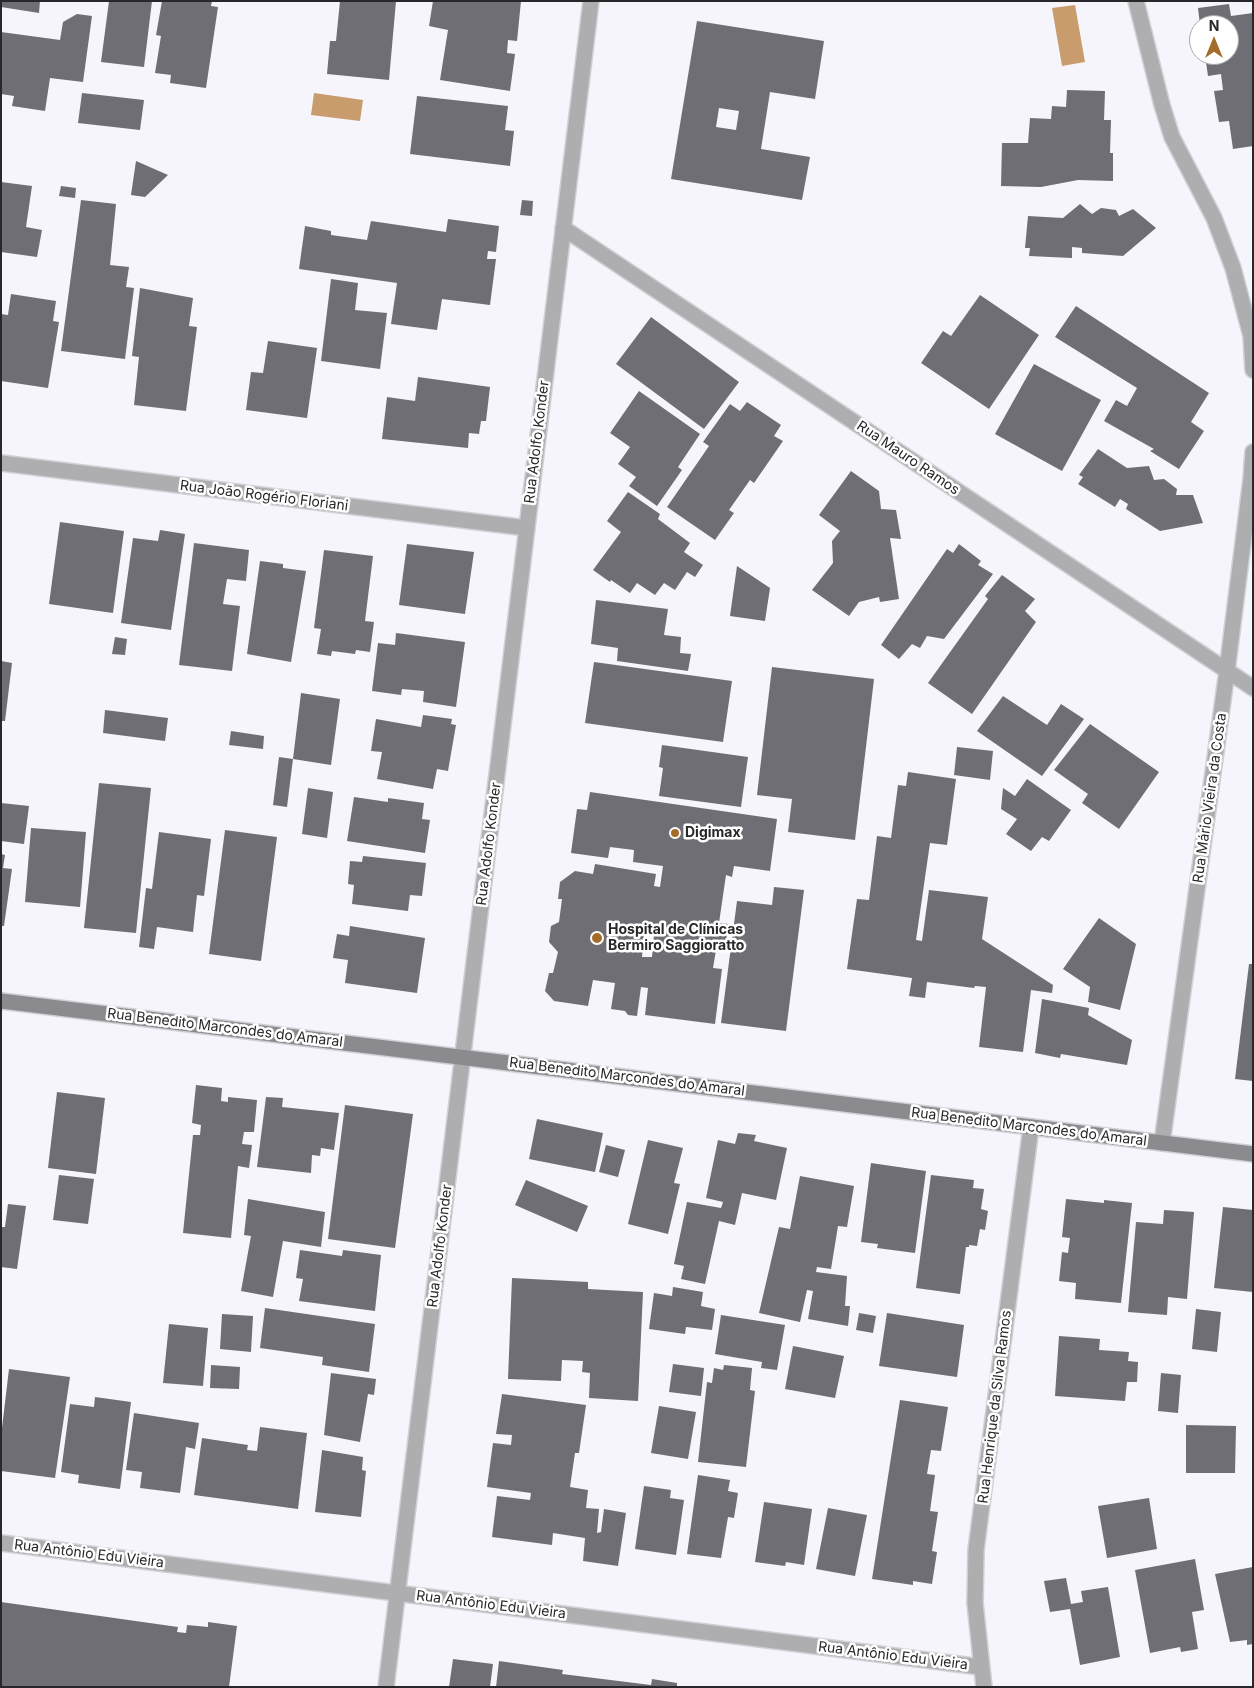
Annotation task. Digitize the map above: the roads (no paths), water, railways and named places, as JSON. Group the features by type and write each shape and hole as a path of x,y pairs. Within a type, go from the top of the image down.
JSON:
{"main road":[{"name":"Rua Benedito Marcondes do Amaral","path":"1,1001 1253,1154"}],"street":[{"name":"Rua Adolfo Konder","path":"386,1687 590,1"},
{"path":"1136,1 1172,137 1214,218 1233,268 1250,336 1253,370"},
{"name":"Rua Mauro Ramos","path":"563,228 1253,688"},
{"name":"Rua Mário Vieira da Costa","path":"1162,1143 1227,671 1253,452"},
{"name":"Rua João Rogério Floriani","path":"1,463 527,528"},
{"name":"Rua Henrique da Silva Ramos","path":"984,1687 975,1603 976,1550 1031,1127"},
{"name":"Rua Antônio Edu Vieira","path":"1,1543 981,1667"}],"place":[{"name":"Digimax","path":"675,833"},
{"name":"Hospital de Clínicas Bermiro Saggioratto","path":"597,938"}]}
